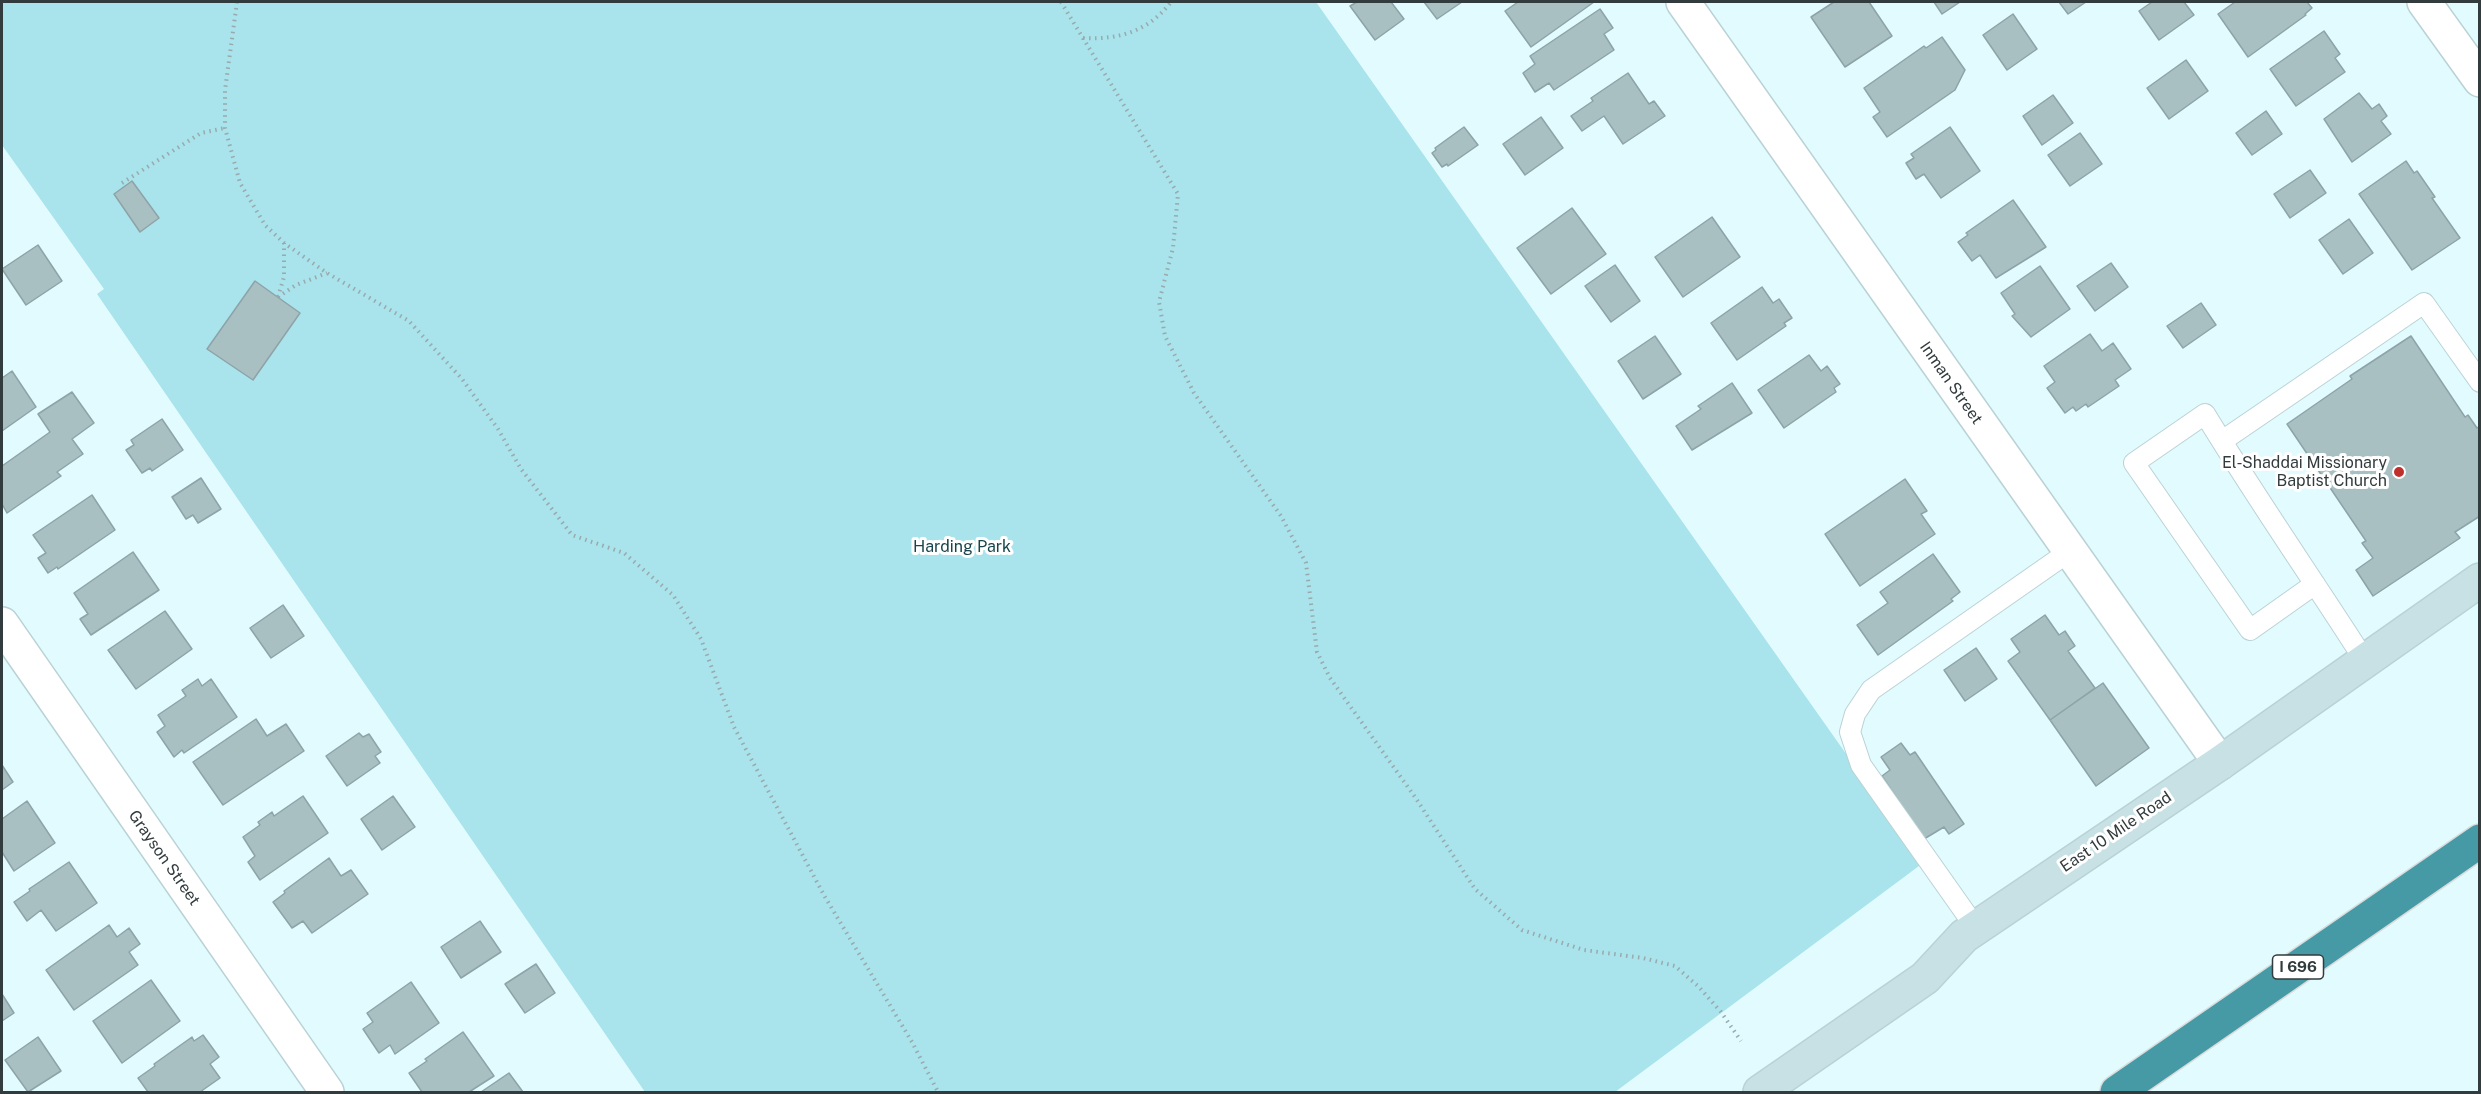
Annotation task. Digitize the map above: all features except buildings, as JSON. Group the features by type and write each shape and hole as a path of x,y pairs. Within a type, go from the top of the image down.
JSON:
{"highway":[{"name":"I 696","path":"2117,1092 2480,841"}],"main road":[{"name":"East 10 Mile Road","path":"1760,1092 1925,978 1964,936 2220,763 2480,580"}],"street":[{"name":"Inman Street","path":"1683,2 2220,763"},
{"path":"2424,2 2480,80"},
{"name":"Grayson Street","path":"2,624 327,1092"}],"lane":[{"path":"2222,441 2424,303 2480,381"},
{"path":"2315,584 2250,630 2134,463 2205,414 2365,661"},
{"path":"1976,928 1861,765 1850,732 1855,714 1871,690 2070,551"}],"path":[{"path":"237,2 225,90 225,128 240,183 265,225 284,243 327,273 409,321 462,379 498,429 520,469 572,535 624,554 673,594 701,639 734,727 825,897 912,1042 938,1092"},
{"path":"1061,2 1178,194 1173,248 1159,302 1165,336 1194,393 1281,516 1306,563 1317,652 1330,678 1415,797 1474,890 1522,930 1584,950 1643,958 1675,966 1699,987 1721,1012 1741,1041"},
{"path":"1083,38 1100,39 1131,34 1151,23 1171,2"},
{"path":"122,183 201,133 225,128"},
{"path":"284,243 284,277 278,297 297,285 327,273"}],"green space":[{"name":"Harding Park","path":"2,2 1316,2 1923,863 1615,1092 645,1092 97,294 104,289 2,145"}],"place":[{"name":"El-Shaddai Missionary Baptist Church","path":"2399,472"}]}
